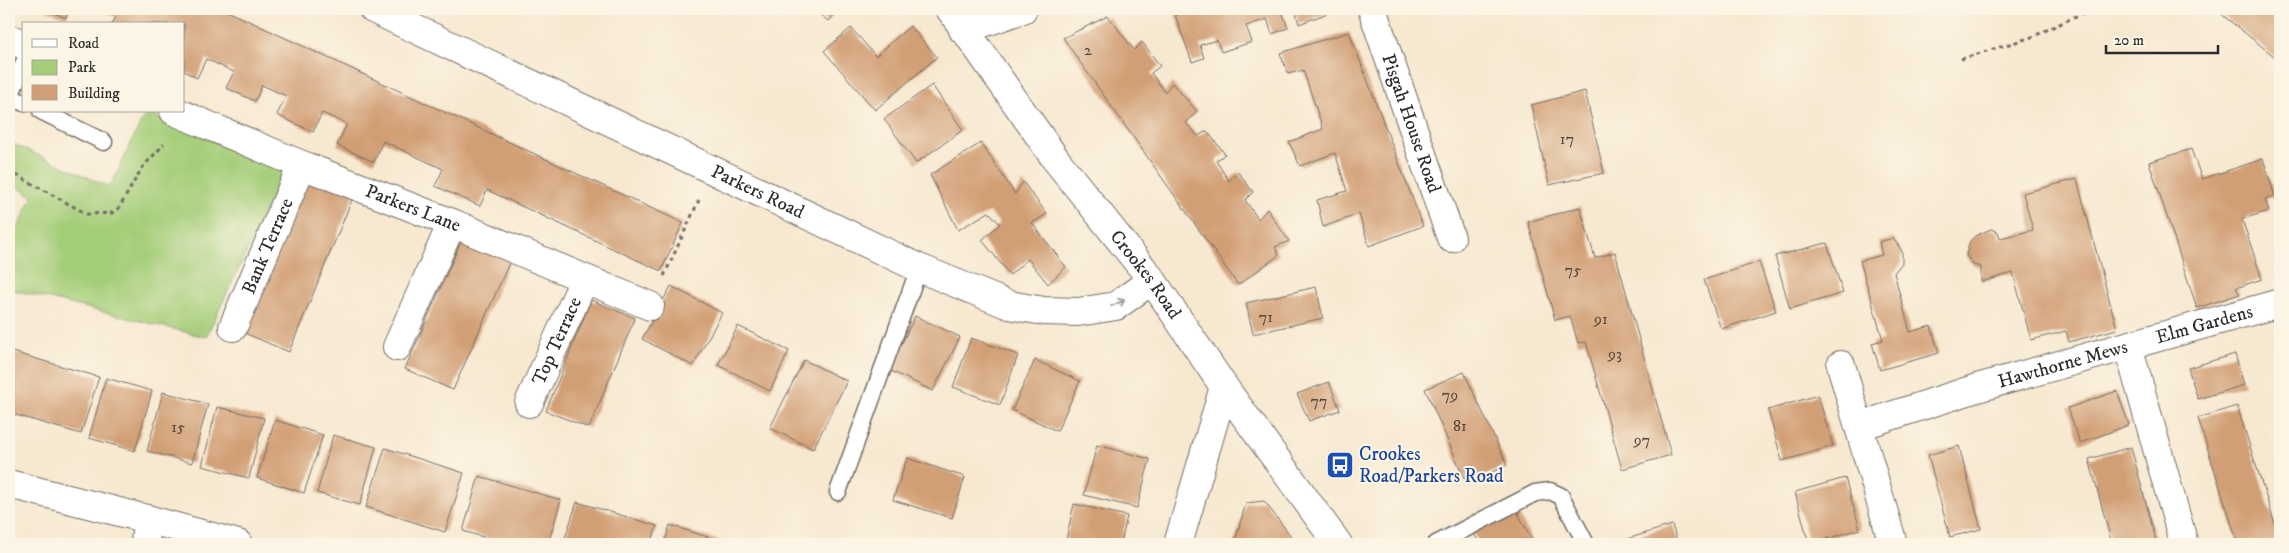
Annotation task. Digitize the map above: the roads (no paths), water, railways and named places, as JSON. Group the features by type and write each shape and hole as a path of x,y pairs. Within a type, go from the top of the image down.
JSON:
{"street":[{"name":"Parkers Road","path":"373,9 918,268 1009,305 1044,311 1078,312 1116,306 1152,280"},
{"path":"957,19 1023,9"},
{"name":"Pisgah House Road","path":"1372,9 1450,238"},
{"name":"Crookes Road","path":"957,19 1057,162 1152,280 1224,387 1338,544"},
{"path":"9,38 22,44"},
{"name":"Parkers Lane","path":"185,116 302,165 452,223 584,280 650,306"},
{"name":"Bank Terrace","path":"232,327 302,165"},
{"path":"397,347 452,223"},
{"name":"Top Terrace","path":"529,403 584,280"},
{"name":"Elm Gardens","path":"2128,346 2280,303"},
{"name":"Hawthorne Mews","path":"1860,426 1977,388 2128,346 2184,544"},
{"path":"1841,365 1893,544"},
{"path":"1178,544 1224,387"},
{"path":"9,484 146,532 238,544"}],"lane":[{"path":"22,67 10,97 22,102"},
{"path":"43,112 104,142"},
{"path":"838,492 918,268"},
{"path":"1436,544 1535,493 1550,491 1561,496 1586,544"}],"place":[{"name":"Crookes Road/Parkers Road","path":"1340,465"}]}
